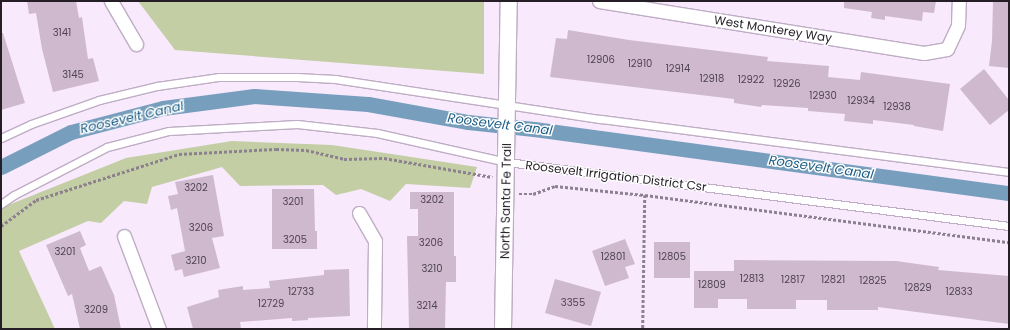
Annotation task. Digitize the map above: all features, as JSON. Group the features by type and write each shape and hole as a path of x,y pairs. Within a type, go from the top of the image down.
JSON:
{"street":[{"path":"111,1 136,44"},
{"name":"North Santa Fe Trail","path":"503,329 510,1"},
{"name":"West Monterey Way","path":"599,1 924,53 947,49 958,25 959,1"},
{"path":"359,213 375,241 374,329"},
{"path":"124,236 159,329"}],"lane":[{"path":"1,138 31,124 99,100 157,86 219,77 297,77 335,80 508,110 1009,172"},
{"name":"Roosevelt Irrigation District Csr","path":"1,204 14,195 107,147 169,131 297,124 377,133 507,158 1009,226"}],"path":[{"path":"1,226 36,200 179,154 276,149 306,150 344,159 384,158 465,173 533,194 555,186 645,195 1009,242"},
{"path":"643,329 645,195"}],"green space":[{"path":"138,1 484,1 484,74 175,50"},
{"path":"232,141 332,145 477,167 470,188 406,184 390,201 361,189 336,195 323,185 240,186 222,167 152,187 147,204 124,201 101,223 88,221 19,251 55,329 1,329 1,210 6,206 126,158"}],"building":[{"path":"27,1 76,1 79,18 82,17 88,59 93,58 99,81 53,92 42,49 36,13 29,14"},
{"path":"844,1 936,1 934,13 923,12 922,21 885,16 885,20 871,18 872,12 844,8"},
{"path":"993,1 1009,1 1009,68 989,66 992,41"},
{"path":"568,30 629,40 768,57 767,61 829,66 828,77 860,80 861,72 950,84 943,131 914,125 873,120 873,124 844,121 845,114 808,111 808,108 762,105 761,107 734,103 734,99 550,77 556,38 567,39"},
{"path":"1,33 3,33 25,103 1,110"},
{"path":"984,69 1009,100 1009,110 990,125 960,89"},
{"path":"213,175 224,236 212,238 220,268 184,277 182,269 175,271 171,255 185,251 177,208 171,210 168,196 178,194 175,182"},
{"path":"272,189 314,189 317,249 272,249"},
{"path":"410,192 454,192 454,256 456,256 456,282 446,282 445,329 409,329 407,236 418,236 418,209 410,209"},
{"path":"80,231 86,245 80,248 89,271 101,266 114,295 121,329 80,329 72,294 68,296 46,245"},
{"path":"625,239 635,264 625,267 629,278 605,286 592,251"},
{"path":"654,242 690,242 690,278 654,278"},
{"path":"734,260 896,261 939,267 938,270 1009,276 1009,324 878,307 878,310 827,310 827,300 796,300 796,309 747,309 747,299 718,299 718,308 694,308 694,271 734,271"},
{"path":"349,269 350,316 308,318 308,320 292,321 292,318 240,322 241,329 193,329 187,307 219,297 218,290 243,286 243,290 270,288 269,281 324,275 324,270"},
{"path":"555,279 601,292 591,326 545,313"}],"waterway":[{"name":"Roosevelt Canal","path":"1,167 71,132 163,108 254,96 368,104 468,122 534,129 1009,193"}]}
